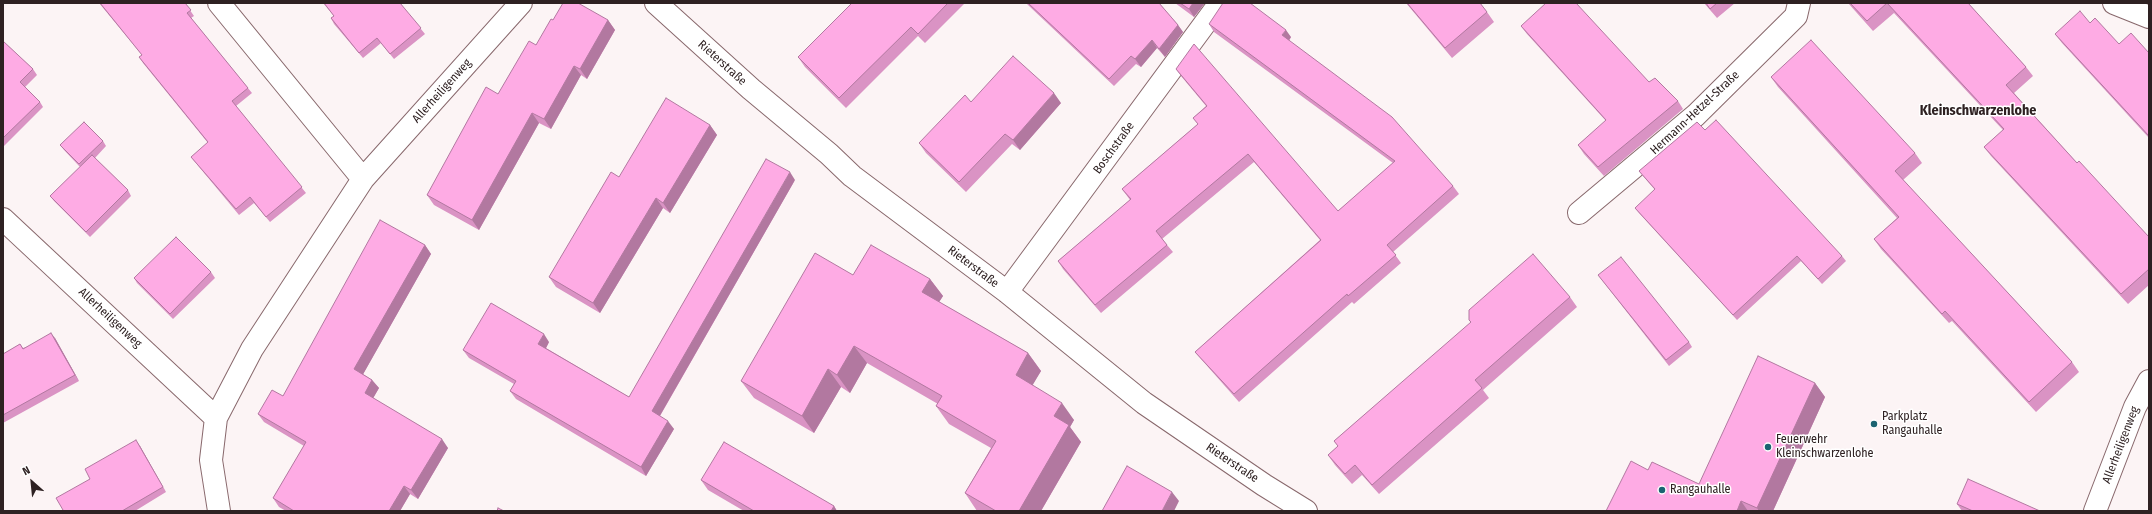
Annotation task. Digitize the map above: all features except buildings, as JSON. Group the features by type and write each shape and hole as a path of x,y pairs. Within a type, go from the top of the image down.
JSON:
{"street":[{"path":"219,3 364,179"},
{"name":"Allerheiligenweg","path":"219,511 211,460 216,418 252,349 364,179 521,3"},
{"name":"Rieterstraße","path":"656,3 852,176 1007,292 1144,403 1264,485 1306,511"},
{"name":"Boschstraße","path":"1007,292 1220,3"},
{"name":"Hermann-Hetzel-Straße","path":"1578,213 1696,115 1796,16 1799,3"},
{"path":"2114,3 2149,17"},
{"name":"Allerheiligenweg","path":"3,219 216,418"},
{"name":"Allerheiligenweg","path":"2095,511 2135,407 2149,381"}],"place":[{"name":"Parkplatz Rangauhalle","path":"1874,424"},
{"name":"Feuerwehr Kleinschwarzenlohe","path":"1768,447"},
{"name":"Rangauhalle","path":"1662,490"}],"district":[{"name":"Kleinschwarzenlohe","path":"1978,111"}]}
